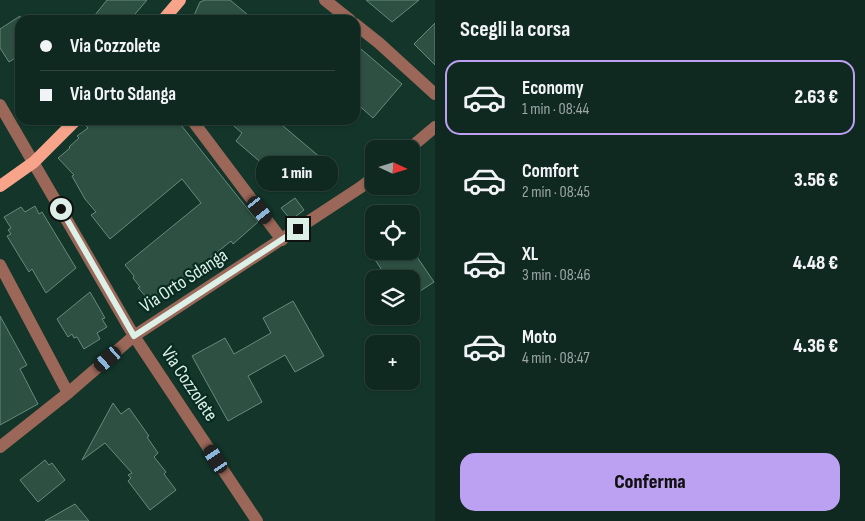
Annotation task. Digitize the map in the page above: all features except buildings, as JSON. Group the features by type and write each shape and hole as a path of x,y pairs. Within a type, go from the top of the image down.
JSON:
{"main road":[{"path":"167,15 180,0"},
{"path":"0,186 34,162 71,125"}],"street":[{"path":"325,0 344,15"},
{"path":"360,28 435,94"},
{"name":"Via Cozzolete","path":"0,105 134,336 257,521"},
{"path":"196,125 282,240"},
{"path":"419,140 435,127"},
{"name":"Via Orto Sdanga","path":"0,447 68,393 134,336 365,184"},
{"path":"0,264 68,393"}],"route":[{"path":"61,209 134,336 298,229"}]}
